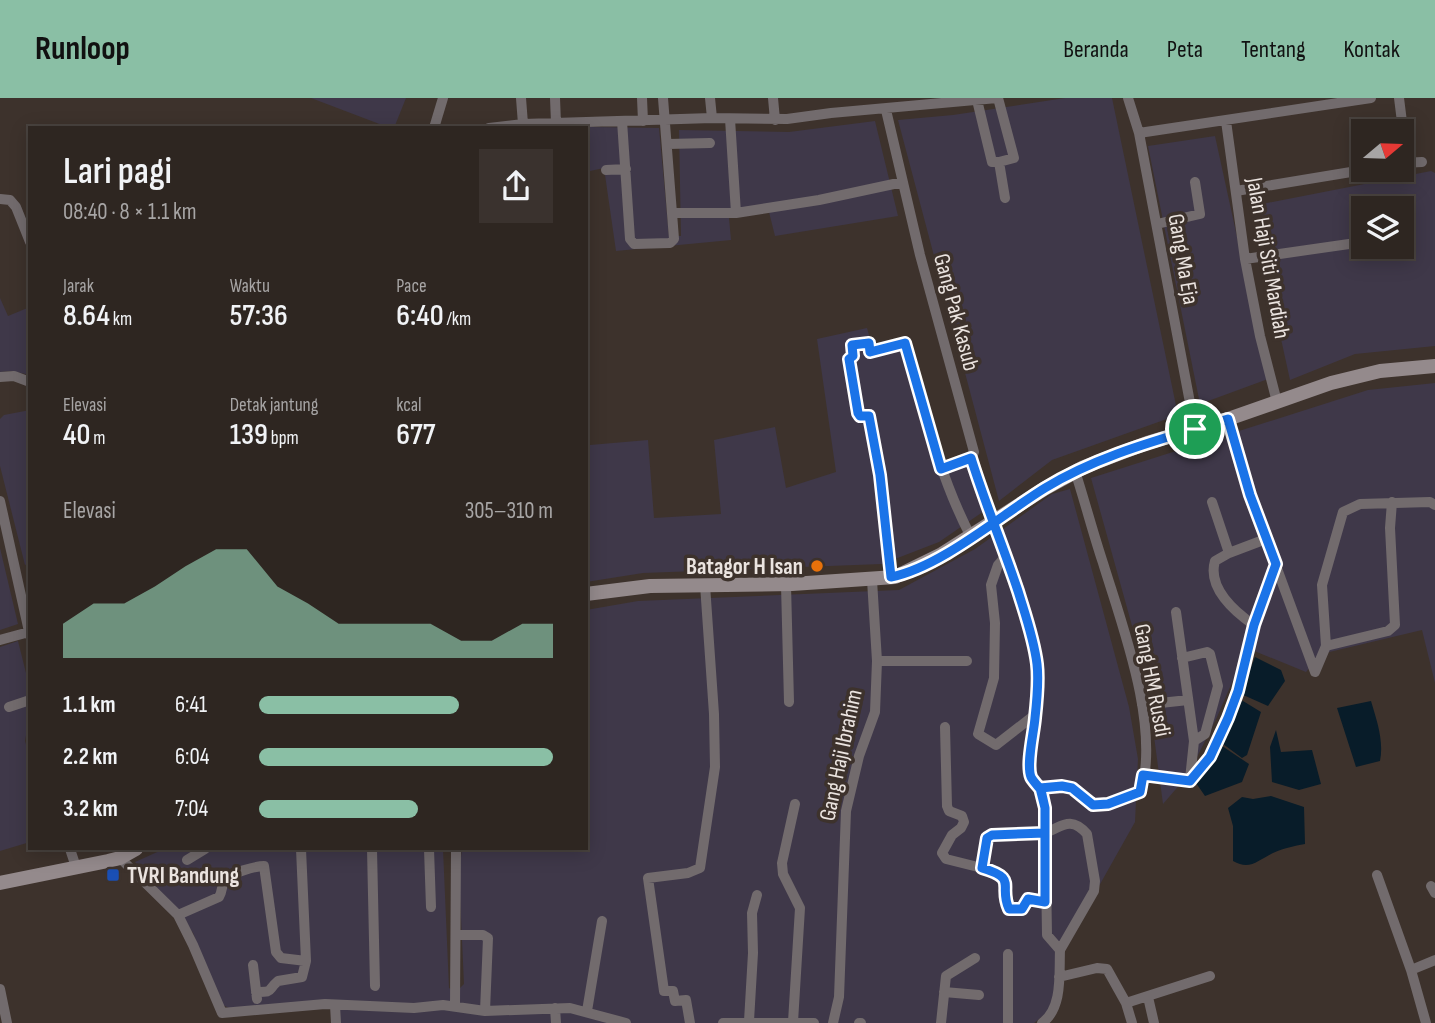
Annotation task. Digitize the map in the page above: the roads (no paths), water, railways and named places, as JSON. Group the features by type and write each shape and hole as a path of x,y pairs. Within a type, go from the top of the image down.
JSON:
{"main road":[{"path":"588,594 650,586 786,584 891,577 921,566 1075,471 1147,443 1359,375 1435,366"},
{"path":"0,883 120,858 133,850"}],"street":[{"path":"435,126 443,98"},
{"path":"521,98 523,124"},
{"path":"555,98 556,123"},
{"path":"642,98 643,121"},
{"path":"622,121 632,242 674,241 674,213 663,98"},
{"path":"710,98 712,118"},
{"path":"773,98 775,120"},
{"name":"Gang Pak Kasub","path":"877,98 883,110 903,182 920,255 974,452 971,458 1023,608 1037,663 1036,714 1030,767 1031,776 1040,788 1045,808 1047,935 1060,950"},
{"path":"506,126 712,118 775,120 883,110 977,100 998,98 1014,158 992,162 977,100"},
{"name":"Gang Ma Eja","path":"1128,98 1139,133 1195,429"},
{"path":"1139,133 1371,98"},
{"path":"1399,98 1401,119"},
{"path":"730,119 736,213"},
{"name":"Jalan Haji Siti Mardiah","path":"1226,121 1245,259 1260,336 1277,402"},
{"path":"668,144 710,143"},
{"path":"999,162 1005,198"},
{"path":"1414,162 1422,162"},
{"path":"606,170 626,169"},
{"path":"1236,191 1351,172"},
{"path":"674,213 736,213 819,200 903,182"},
{"path":"1157,223 1200,214 1195,182"},
{"path":"0,200 10,200 16,207 28,237"},
{"path":"1245,259 1349,244"},
{"path":"891,577 880,475 869,416 860,416 858,413 849,359 853,356 852,345 869,343 870,352 905,343 941,469 952,501 971,537"},
{"path":"0,377 14,376 28,381"},
{"path":"1228,419 1250,495 1315,672 1326,646 1322,584 1343,512 1353,506 1392,502 1430,502 1435,505"},
{"path":"941,469 971,458"},
{"name":"Gang HM Rusdi","path":"1075,471 1119,612 1142,705 1146,750 1143,775"},
{"path":"0,501 28,629"},
{"path":"1212,502 1229,554"},
{"path":"1326,646 1388,631 1395,625 1392,502"},
{"path":"1254,625 1227,603 1213,571 1214,561 1266,539"},
{"path":"1006,556 998,565 992,585 995,623 994,678 978,734 996,746 1036,714"},
{"path":"1190,781 1210,757 1228,718 1238,691 1254,625 1276,564"},
{"path":"18,580 28,577"},
{"name":"Gang Haji Ibrahim","path":"833,1023 839,997 845,820 859,756 875,712 877,662 872,580"},
{"path":"786,584 789,702"},
{"path":"690,1023 686,1000 675,1001 673,990 664,991 648,878 700,869 715,767 705,585"},
{"path":"1175,612 1194,741 1190,781"},
{"path":"0,640 28,634"},
{"path":"1182,659 1208,652 1218,686 1205,734 1194,741"},
{"path":"877,662 967,661"},
{"path":"1142,705 1188,700"},
{"path":"9,707 28,701"},
{"path":"945,727 947,806 949,811 962,816 964,822 952,835 942,853 946,859 1003,876 1009,909 1022,909 1028,899 1045,902"},
{"path":"1040,788 1072,788 1089,804 1104,805 1140,792 1143,775 1190,781"},
{"path":"788,1022 800,908 783,874 782,863 795,804"},
{"path":"982,868 989,836 1045,833 1060,824 1075,825 1087,834 1092,850 1094,891 1060,950 1055,1007 1051,1016 1042,1023"},
{"path":"70,850 76,867"},
{"path":"187,860 203,850"},
{"path":"256,992 268,992 278,981 302,977 306,961 301,850"},
{"path":"372,850 375,986"},
{"path":"429,850 431,907"},
{"path":"456,850 456,1005"},
{"path":"120,858 178,915 220,1012 225,1014 258,1009 335,1005 415,1008 456,1005 513,1017 555,1008 587,1011 626,1023"},
{"path":"178,915 219,897 223,892 224,881 229,876 264,866 276,952 281,958 306,961"},
{"path":"1377,875 1411,970 1426,1023"},
{"path":"749,1021 753,953 752,913 757,895"},
{"path":"587,1011 601,921"},
{"path":"456,935 483,935 488,938 485,1012"},
{"path":"1008,954 1008,1023"},
{"path":"942,1023 944,979 948,973 975,958"},
{"path":"1411,970 1435,960"},
{"path":"253,965 258,1009"},
{"path":"1059,977 1097,968 1107,969 1126,1003 1132,1023"},
{"path":"1126,1003 1210,976"},
{"path":"0,989 7,1023"},
{"path":"944,992 979,995"},
{"path":"1148,997 1154,1023"},
{"path":"335,1005 336,1023"},
{"path":"555,1008 556,1023"},
{"path":"723,1023 814,1023"}],"water":[{"path":"1255,657 1281,670 1285,681 1268,706 1241,694"},
{"path":"1243,701 1261,712 1247,755 1242,758 1223,744 1236,703"},
{"path":"1371,701 1378,724 1380,761 1356,767 1337,708"},
{"path":"1276,730 1281,752 1312,750 1321,784 1299,790 1272,782 1270,747"},
{"path":"1222,746 1249,764 1242,782 1205,796 1196,783"},
{"path":"1271,796 1304,807 1305,844 1273,853 1249,865 1233,861 1233,826 1228,808 1242,797 1253,799"}],"place":[{"name":"Batagor H Isan","path":"817,566"},
{"name":"TVRI Bandung","path":"113,875"}]}
